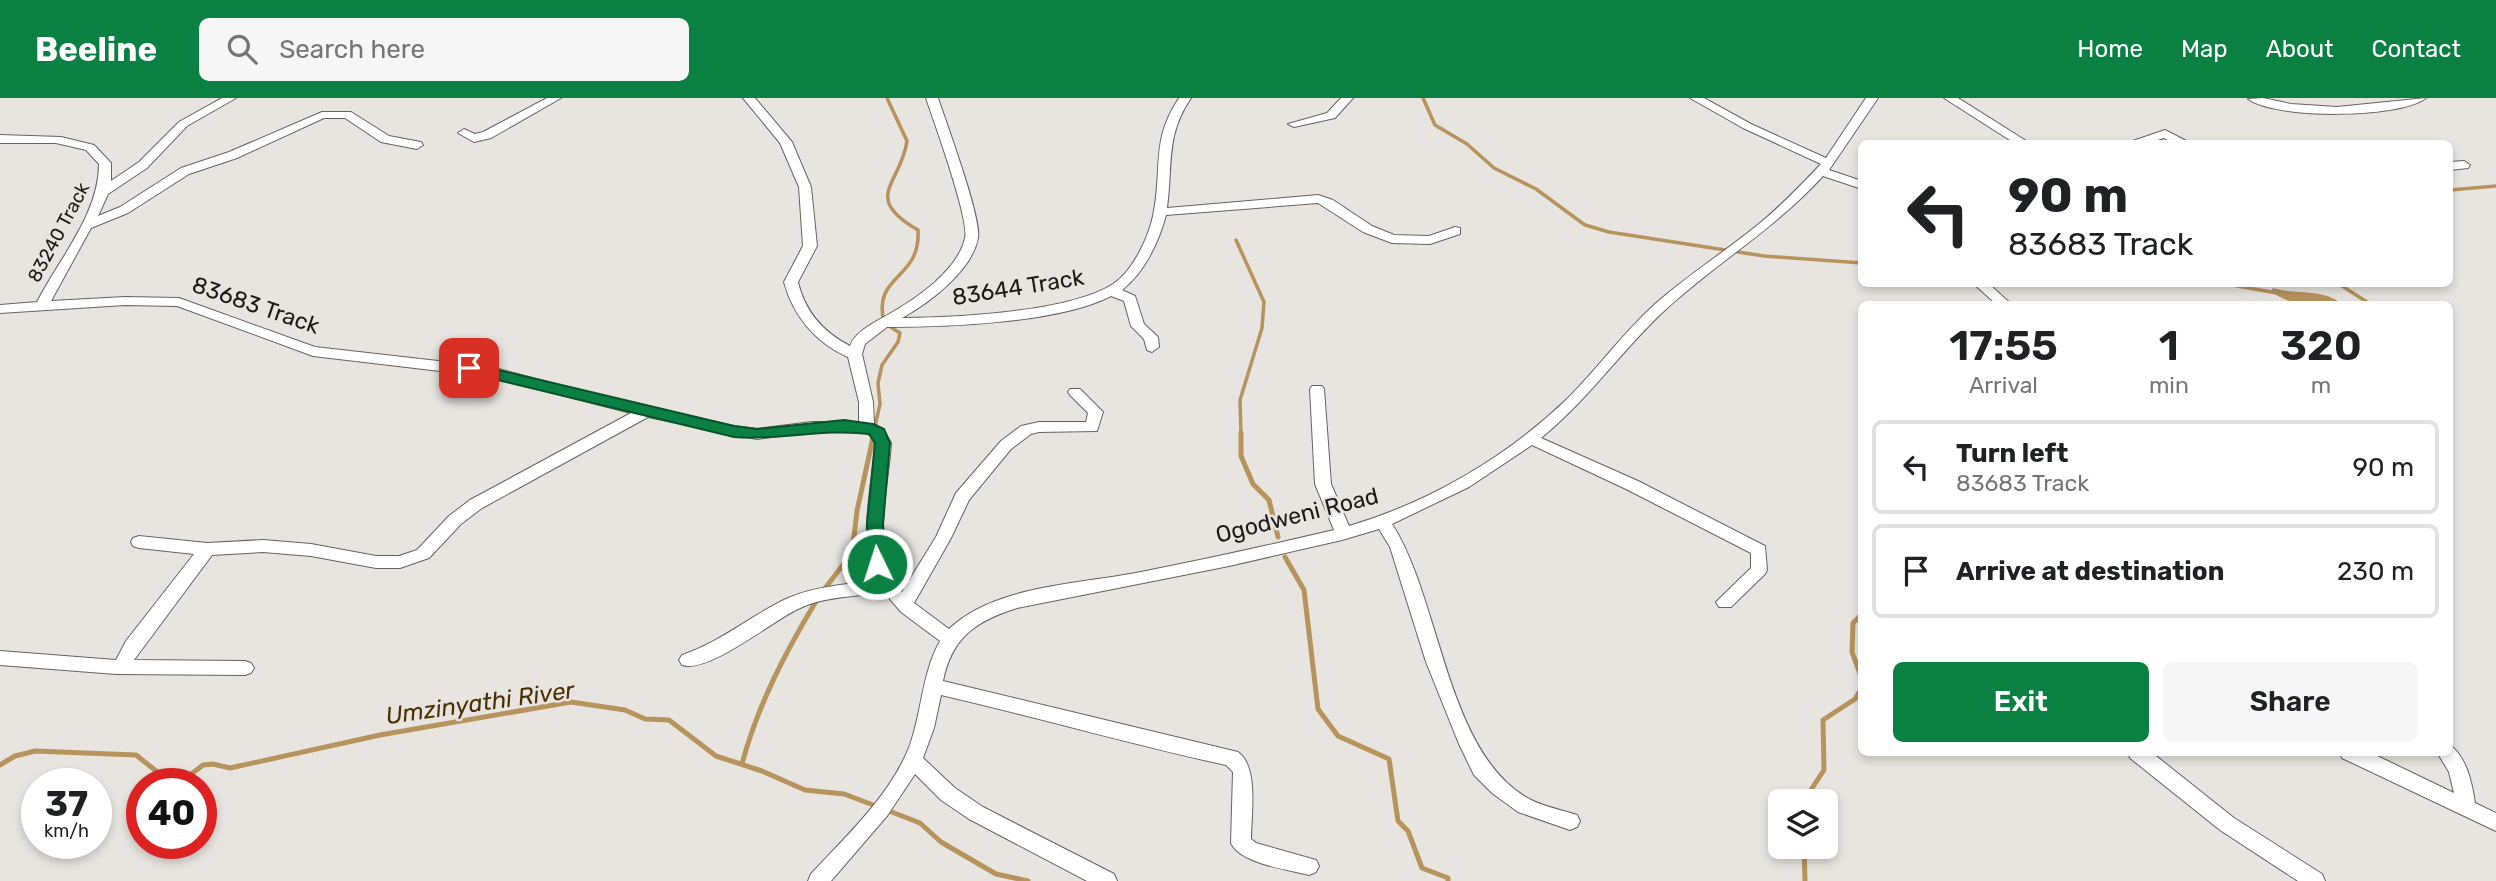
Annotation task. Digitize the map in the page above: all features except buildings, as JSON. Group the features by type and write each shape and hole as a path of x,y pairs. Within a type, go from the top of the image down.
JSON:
{"street":[{"path":"104,191 143,165 183,124 230,98"},
{"path":"464,132 472,137 487,135 555,98"},
{"path":"749,98 786,142 805,187 810,246 792,282 799,304 827,339 837,347 855,354 866,402 867,427 878,433 883,443 877,488 877,564 887,585 904,604 950,639"},
{"name":"83644 Track","path":"855,354 862,337 909,310 943,282 963,257 972,238 972,227 962,191 932,98"},
{"name":"83644 Track","path":"884,323 930,323 1022,312 1089,300 1112,291 1125,281 1156,230 1161,212 1164,142 1171,117 1185,98"},
{"path":"1294,124 1331,116 1347,98"},
{"path":"1696,98 1858,183"},
{"name":"Ogodweni Road","path":"818,881 901,783 913,761 926,724 939,663 950,639 976,617 999,607 1344,533 1382,521 1431,500 1509,455 1569,405 1645,321 1674,295 1775,217 1824,167 1872,98"},
{"path":"1950,98 2018,140"},
{"path":"2254,99 2300,110 2383,107 2410,103 2420,98"},
{"path":"86,226 124,210 185,171 233,155 322,115 347,114 385,139 417,145"},
{"path":"2144,140 2165,134 2178,140"},
{"name":"83240 Track","path":"0,139 46,137 84,143 104,157 107,170 104,191 41,307"},
{"path":"2453,166 2465,165"},
{"path":"1161,212 1318,199 1330,202 1371,232 1400,241 1423,242 1455,231"},
{"path":"1984,287 2001,301"},
{"path":"1112,291 1130,299 1138,326 1151,337 1152,347"},
{"name":"83683 Track","path":"0,309 134,300 179,302 305,349 491,372 645,412 734,431 757,434 812,426 867,427"},
{"path":"1317,389 1323,484 1344,533"},
{"path":"904,604 943,538 962,497 1006,445 1026,430 1039,427 1092,428 1096,412 1075,392"},
{"path":"139,542 206,549 263,546 311,550 376,562 413,559 430,547 455,520 476,504 645,412"},
{"path":"1531,439 1644,491 1759,550 1759,570 1725,602"},
{"path":"1382,521 1398,546 1435,662 1481,769 1499,787 1525,806 1570,821"},
{"path":"122,666 132,646 206,549"},
{"path":"688,660 728,645 794,603 887,585"},
{"path":"0,658 122,666 245,668"},
{"path":"933,686 1040,710 1138,738 1231,758 1237,762 1242,772 1241,843 1251,851 1309,866"},
{"path":"2142,756 2227,824 2315,881"},
{"path":"2357,756 2496,822"},
{"path":"2450,756 2457,764 2466,809"},
{"path":"913,761 948,794 976,813 1107,881"}],"shaded area":[{"path":"2273,288 2318,294 2338,301 2290,301 2271,291"}],"waterway":[{"path":"873,435 880,404 878,383 882,365 898,342 900,333 884,323 882,307 890,285 912,259 917,247 918,230 891,208 888,199 889,189 907,141 887,98"},
{"path":"1423,98 1435,125 1467,144 1494,168 1536,189 1585,225 1609,232 1764,256 1858,263"},
{"name":"Umzinyathi River","path":"2453,190 2496,186"},
{"path":"1236,240 1264,302 1262,328 1240,400 1241,435"},
{"path":"2243,287 2277,293"},
{"name":"Umzinyathi River","path":"2344,287 2365,301"},
{"path":"823,591 852,553 857,511 874,433"},
{"path":"1241,435 1241,456 1253,484 1269,500 1278,537"},
{"path":"1285,557 1304,590 1318,709 1338,736 1389,759 1398,821 1408,831 1422,868 1448,878 1448,881"},
{"path":"742,764 756,720 774,678 818,598"},
{"name":"Umzinyathi River","path":"1858,618 1853,623 1852,652 1858,668"},
{"name":"Umzinyathi River","path":"1812,789 1824,770 1823,720 1858,694"},
{"name":"Umzinyathi River","path":"0,765 15,756 35,751 136,755 165,778 176,781 186,778 203,765 230,768 380,735 571,702 625,710 645,719 669,720 716,756 762,771 805,790 844,794 876,806"},
{"name":"Umzinyathi River","path":"884,809 920,823 941,842 996,874 1028,881"},
{"name":"Umzinyathi River","path":"1804,859 1805,881"}],"route":[{"path":"469,368 734,431 757,434 812,426 844,425 873,429 883,443 875,524 877,564"}]}
